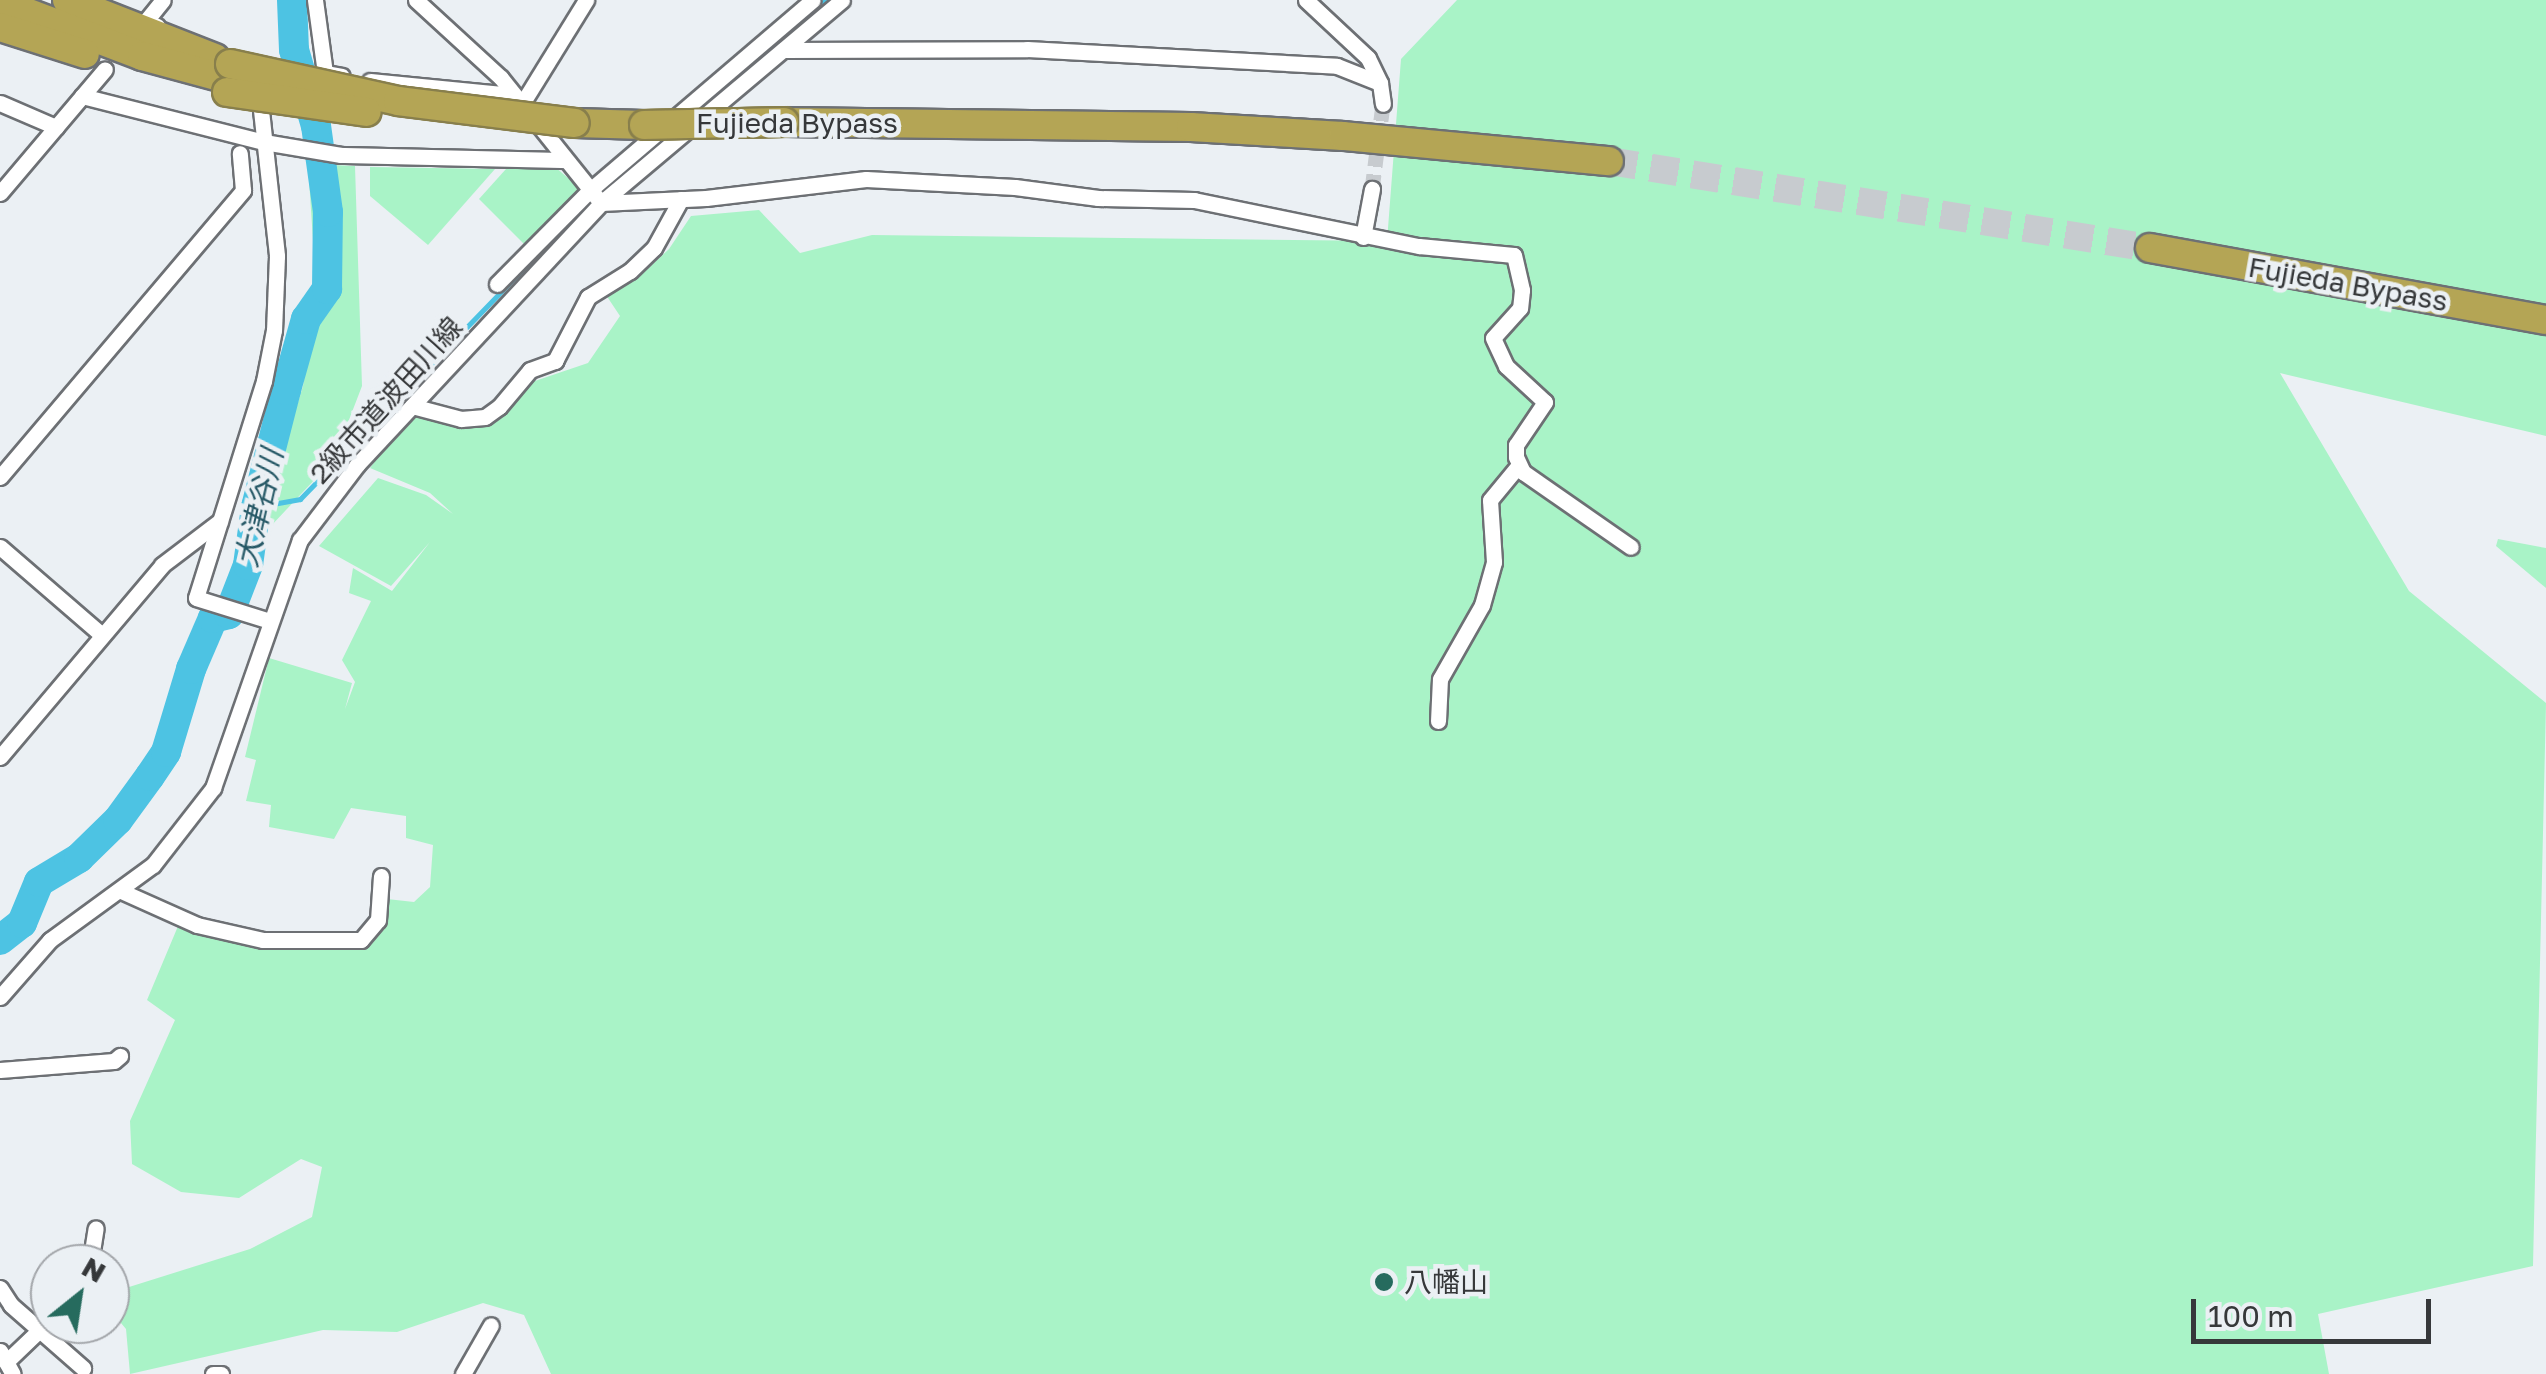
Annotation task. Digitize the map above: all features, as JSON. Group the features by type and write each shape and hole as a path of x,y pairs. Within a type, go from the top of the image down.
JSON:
{"highway":[{"path":"67,0 230,79"},
{"path":"0,2 142,56 230,79"},
{"path":"0,28 230,79 575,123"},
{"name":"Fujieda Bypass","path":"230,79 340,110 448,118 575,123 1191,127 1343,136 1608,161"},
{"name":"Fujieda Bypass","path":"2150,248 2546,320"}],"street":[{"path":"315,0 325,73 516,101"},
{"path":"416,0 501,78 595,197 681,200 866,179 1014,187 1098,198 1194,200 1363,236 1514,254 1522,290 1520,308 1493,338 1506,366 1545,402 1516,445 1519,464 1523,472 1631,547"},
{"path":"516,101 586,0"},
{"path":"497,284 813,0"},
{"name":"2級市道波田川線","path":"0,997 50,940 121,891 176,841 213,788 300,540 329,498 595,197 842,0"},
{"path":"1306,0 1368,58 1380,83 1383,104"},
{"path":"157,2 145,22 249,57 264,108 276,256 274,330 264,381 196,598 270,621"},
{"path":"783,50 1027,50 1337,66 1380,83"},
{"path":"0,193 106,69"},
{"path":"82,96 267,143 341,155 564,160"},
{"path":"0,103 56,127"},
{"path":"0,477 244,190 240,152"},
{"path":"1363,236 1372,189"},
{"path":"412,406 462,419 485,417 499,407 530,370 554,361 588,296 630,271 654,248 681,200"},
{"path":"1438,721 1440,679 1482,605 1492,574 1496,544 1490,500 1519,464"},
{"path":"0,757 162,564 220,521"},
{"path":"0,548 102,635"},
{"path":"121,891 197,924 263,940 361,940 378,920 381,876"},
{"path":"0,1070 114,1061 120,1056"},
{"path":"93,1244 96,1228"},
{"path":"0,1288 30,1313"},
{"path":"463,1374 491,1326"},
{"path":"6,1362 30,1340"},
{"path":"61,1344 83,1368"},
{"path":"213,1374 222,1374"}],"green space":[{"path":"1457,0 2546,0 2546,436 2280,373 2409,591 2546,703 2533,1266 2318,1314 2329,1374 551,1374 524,1315 483,1303 397,1332 323,1330 130,1374 130,1287 250,1249 312,1217 322,1167 301,1159 239,1198 181,1192 132,1164 130,1121 175,1020 147,1000 181,919 218,933 363,945 382,922 387,899 414,902 430,887 433,845 406,838 406,816 351,808 334,839 269,827 271,805 246,801 256,760 245,757 269,658 352,683 345,709 355,682 342,660 371,601 349,593 353,568 392,591 430,542 391,586 319,546 378,478 426,495 453,514 430,493 370,468 413,409 478,424 529,383 588,363 620,316 606,295 639,277 669,249 691,216 759,210 800,253 872,235 1387,241 1401,59"},
{"path":"308,164 355,166 362,386 334,459 270,527 261,522 303,386 317,302"},
{"path":"554,166 584,192 524,244 479,199 506,169"},
{"path":"370,167 495,169 428,245 370,196"},
{"path":"2498,539 2546,548 2546,588 2496,546"}],"waterway":[{"name":"大津谷川","path":"0,940 22,923 39,882 79,858 118,820 166,752 191,669 213,618 229,614 248,565 256,507 306,319 327,289 328,212 316,126 294,50 292,0"},
{"path":"691,114 826,0"},
{"path":"596,195 668,134"},
{"path":"256,507 300,499 584,206"}],"tunnel":[{"path":"1372,189 1383,104"},
{"path":"1609,161 2150,248"}],"place":[{"name":"八幡山","path":"1384,1282"}]}
